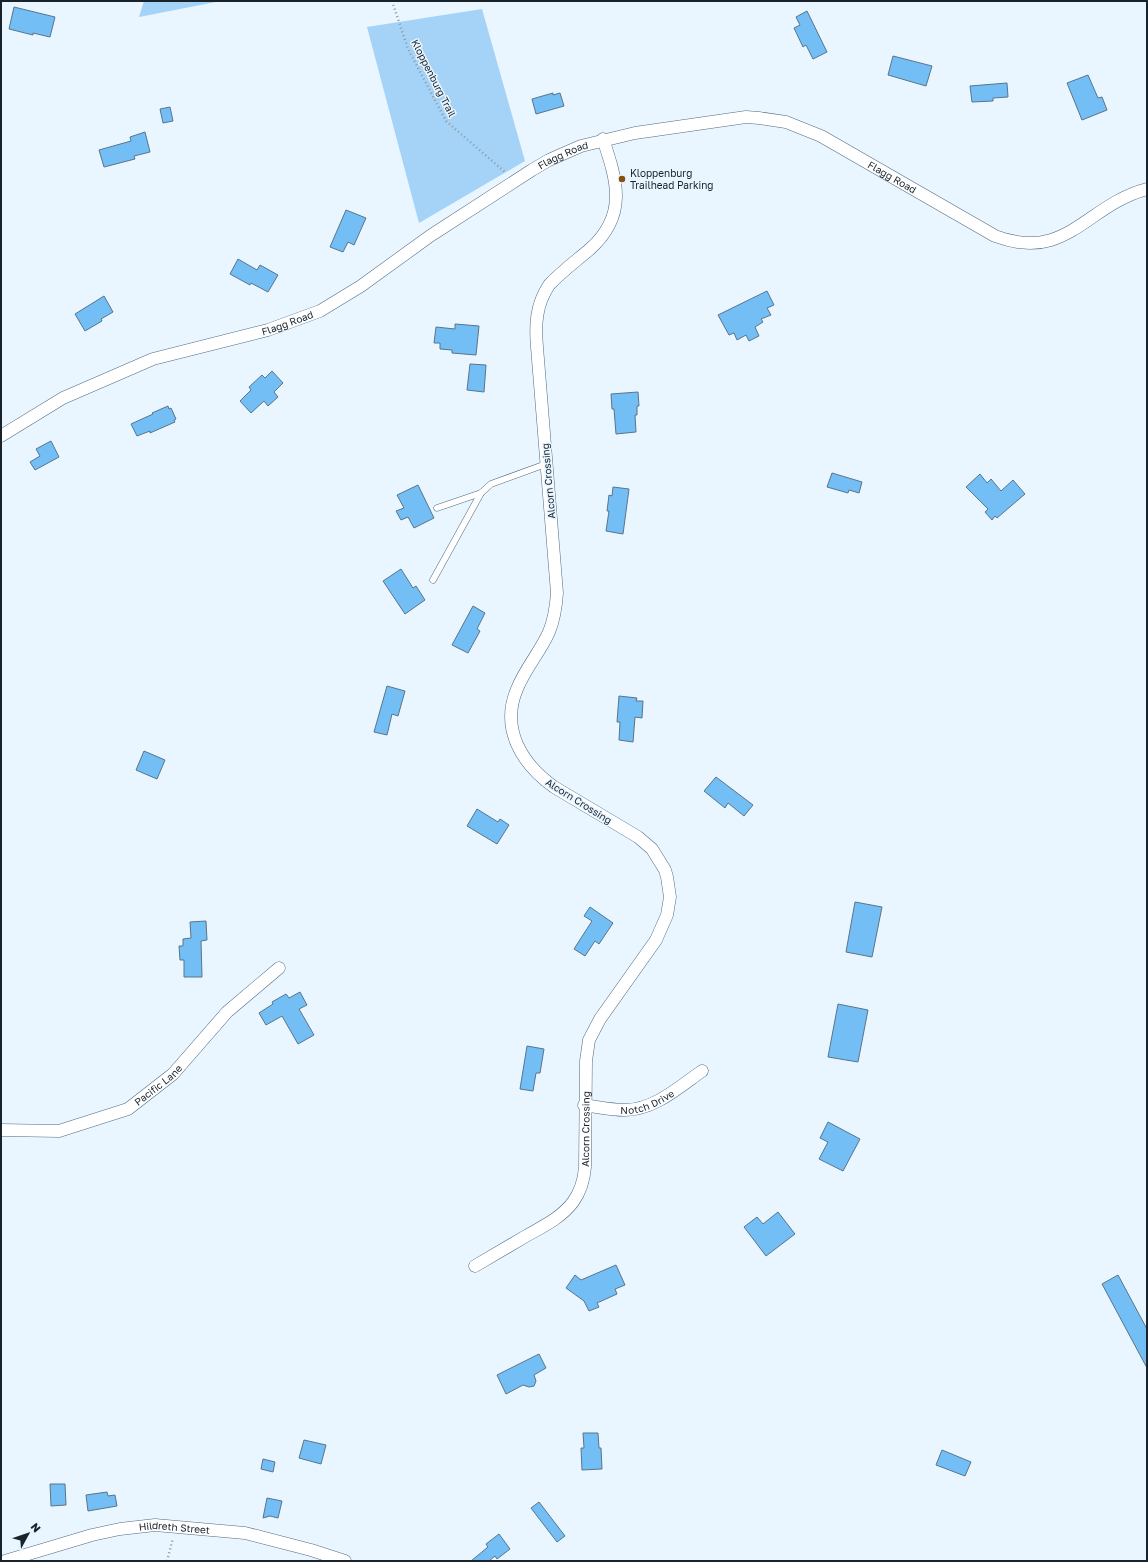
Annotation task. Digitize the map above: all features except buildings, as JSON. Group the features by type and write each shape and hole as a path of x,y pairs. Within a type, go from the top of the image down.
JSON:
{"street":[{"name":"Flagg Road","path":"1,436 63,398 134,366 153,359 268,330 320,311 361,286 430,236 549,160 581,146 635,133 746,118 759,118 786,122 832,142 986,232 1004,240 1023,244 1042,243 1064,236 1118,200 1147,190"},
{"name":"Alcorn Crossing","path":"475,1266 545,1225 565,1211 581,1189 584,1178 584,1105 586,1062 589,1040 600,1019 656,940 667,915 670,896 668,877 652,849 638,838 554,787 542,778 526,761 515,740 512,717 515,696 520,683 549,632 556,607 557,593 537,347 537,311 549,285 600,238 608,227 614,214 616,185 613,169 603,140"},
{"name":"Pacific Lane","path":"1,1130 59,1131 128,1109 173,1074 227,1012 279,968"},
{"name":"Notch Drive","path":"584,1105 615,1109 637,1109 668,1095 702,1071"},
{"name":"Hildreth Street","path":"5,1561 92,1535 120,1529 154,1525 245,1533 311,1550 345,1561"}],"lane":[{"path":"433,580 481,493 491,484 546,464"},
{"path":"437,508 481,493"}],"path":[{"name":"Kloppenburg Trail","path":"392,1 408,50 446,122 516,181"},
{"path":"167,1561 176,1526"}],"shaded area":[{"path":"144,1 221,1 139,17"},
{"path":"482,9 525,161 419,223 367,27"}],"place":[{"name":"Kloppenburg Trailhead Parking","path":"622,179"}]}
